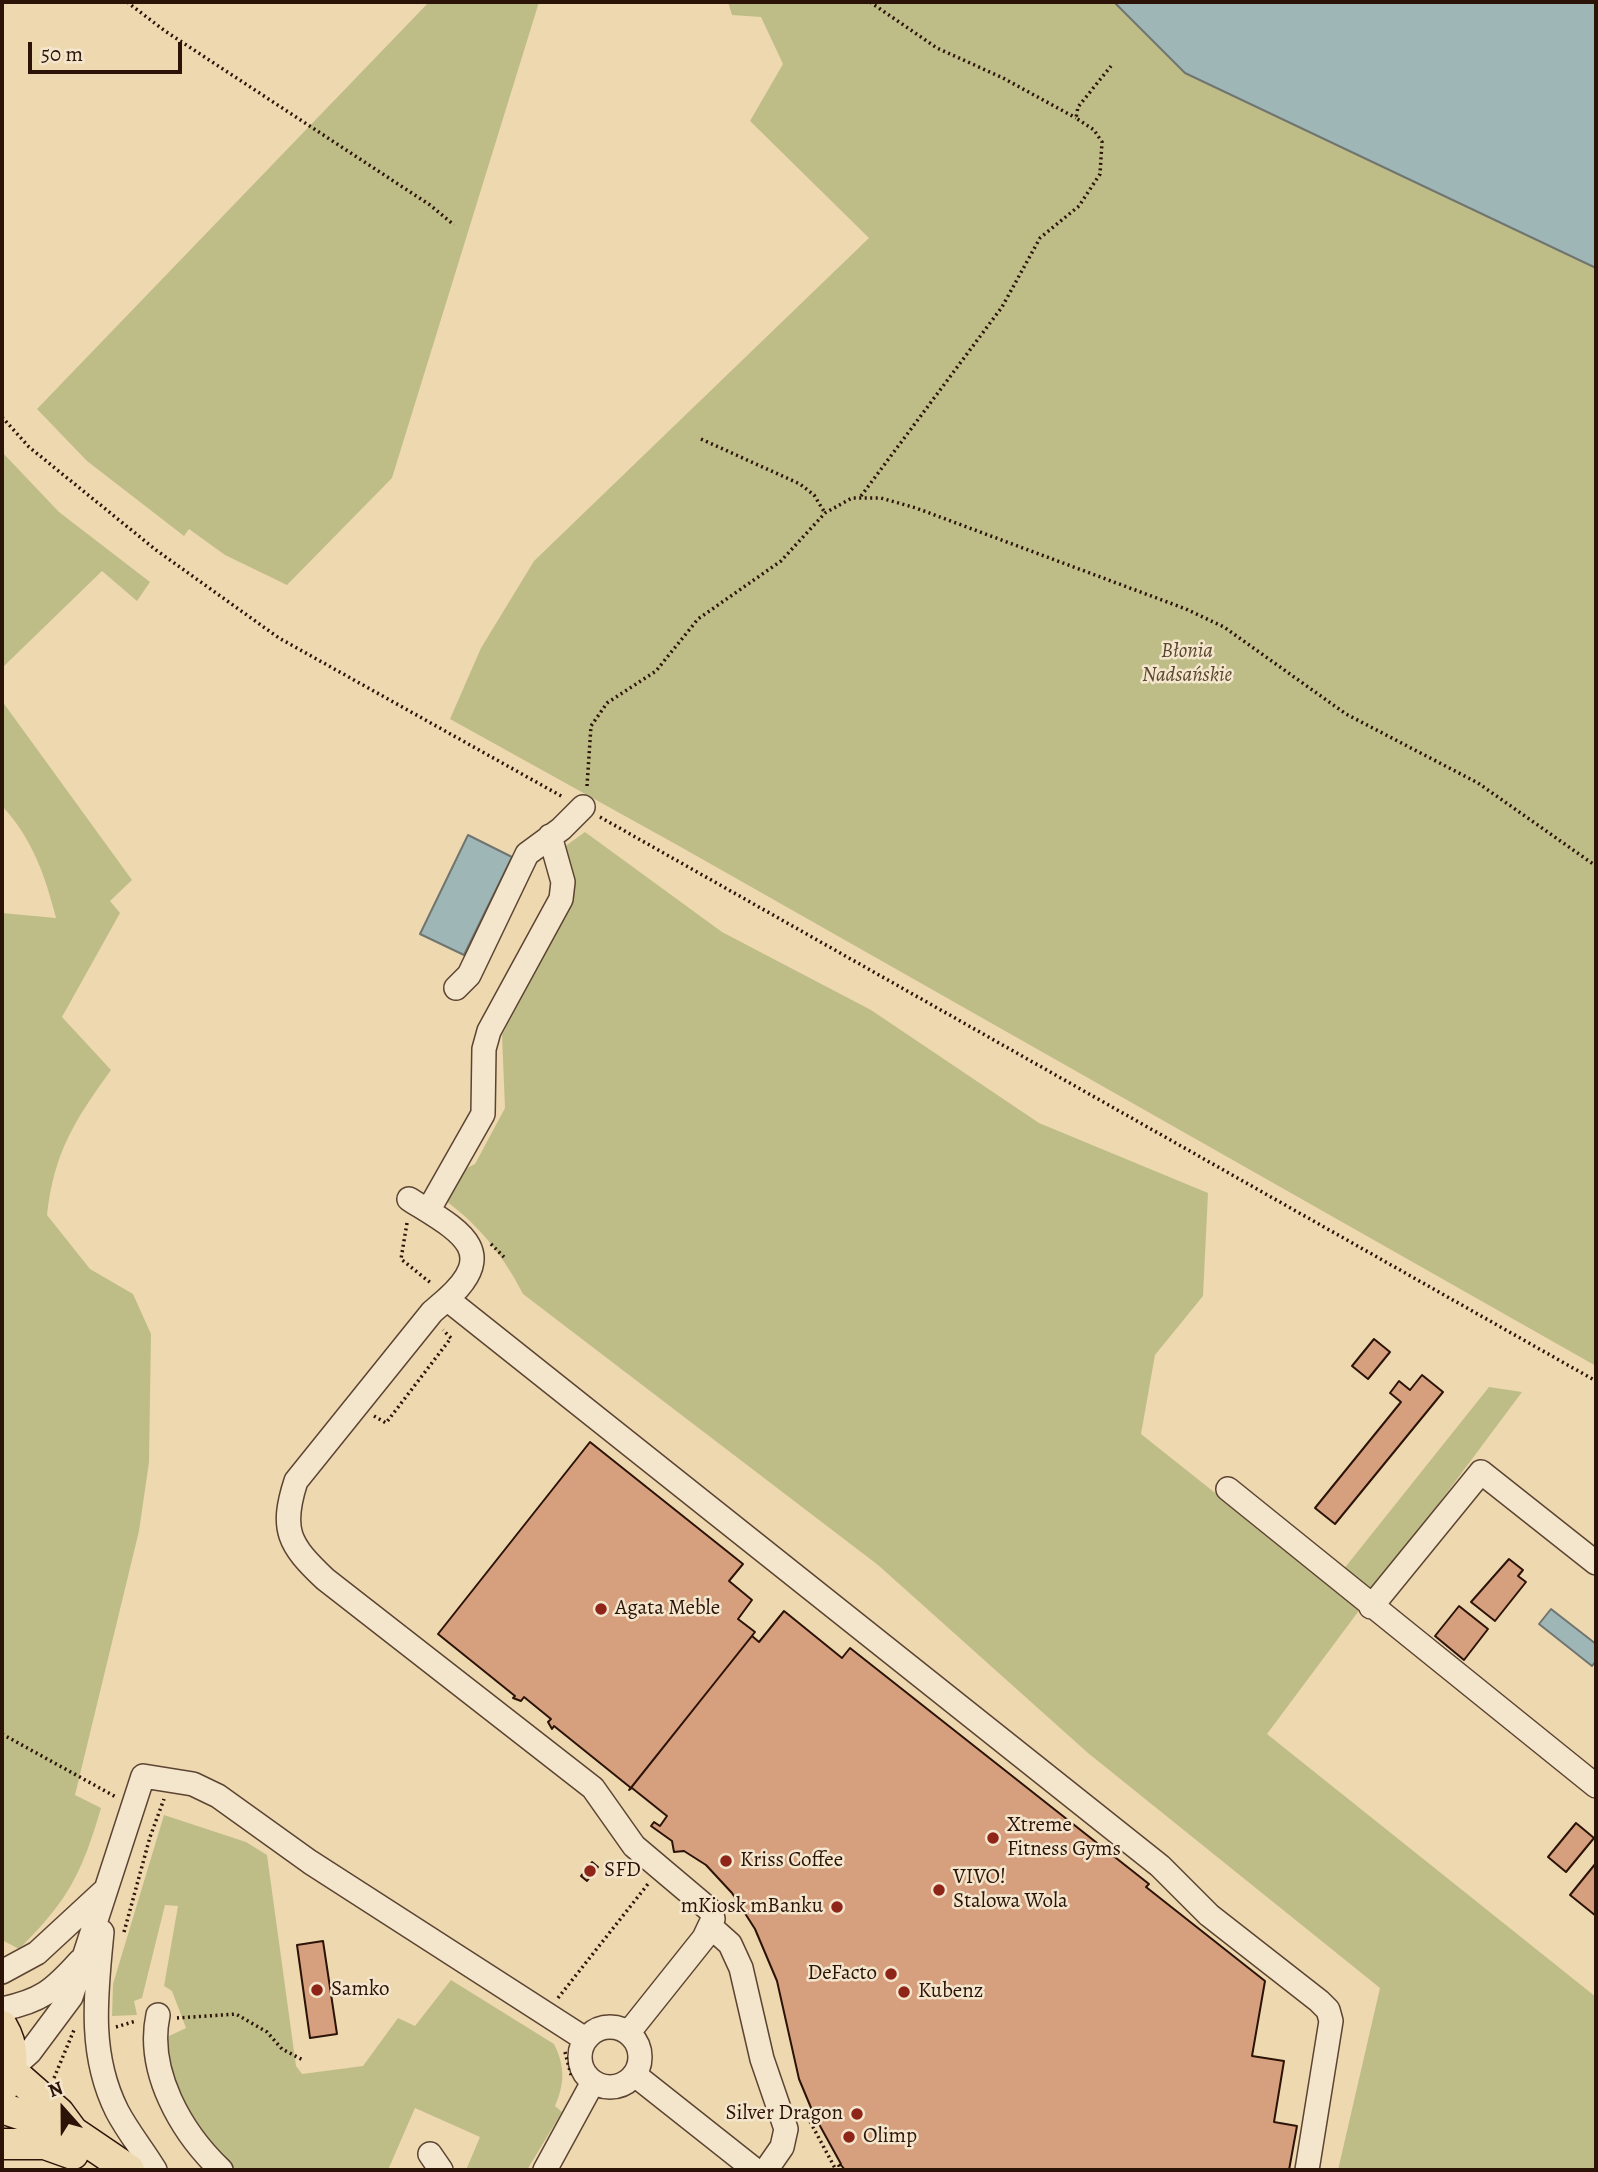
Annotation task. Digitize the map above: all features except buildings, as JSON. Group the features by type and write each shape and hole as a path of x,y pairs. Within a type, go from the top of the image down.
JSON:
{"main road":[{"path":"2,2026 11,2050 6,2080 59,2113 72,2132"},
{"path":"2,2108 72,2132 129,2170"},
{"path":"2,2144 33,2143 54,2146 105,2170"}],"street":[{"path":"456,988 469,975 527,854 583,807"},
{"path":"551,836 563,881 561,899 489,1031 484,1049 482,1114 418,1204 460,1235 473,1253 474,1263 468,1275 428,1317 296,1481 288,1508 292,1541 300,1555 325,1578 593,1788 634,1846 705,1903 711,1911 710,1927 629,2032"},
{"path":"447,1299 1160,1866 1209,1915 1328,2010 1331,2021 1307,2170"},
{"path":"1371,1607 1481,1472 1596,1563"},
{"path":"1228,1489 1596,1786"},
{"path":"6,2080 64,2010 76,1987 142,1776 193,1784 218,1796 310,1862 585,2039"},
{"path":"2,1972 46,1946 106,1890"},
{"path":"106,1890 95,1995 97,2051 116,2109 155,2170"},
{"path":"710,1927 730,1944 741,1968 762,2059 786,2129 782,2147 766,2170"},
{"path":"2,2010 44,1996 56,1988 84,1956"},
{"path":"158,2015 153,2037 165,2088 179,2119 199,2150 221,2170"},
{"path":"616,2027 629,2032 641,2053 635,2075 615,2087 593,2082 582,2067 580,2057 585,2039 602,2028 616,2027"},
{"path":"635,2075 755,2170"},
{"path":"545,2170 593,2082"}],"path":[{"path":"127,2 165,32 430,205 454,225"},
{"path":"861,496 1002,307 1040,238 1079,206 1100,174 1102,142 1094,130 1076,118 1003,78 937,48 870,2"},
{"path":"1076,118 1078,107 1111,66"},
{"path":"2,418 30,447 225,602 279,638 583,807 1596,1381"},
{"path":"701,439 800,484 814,495 825,513"},
{"path":"583,807 587,789 591,726 607,703 656,671 698,619 781,561 825,513 841,502 861,496 916,508 1186,609 1224,627 1346,714 1478,783 1596,866"},
{"path":"369,1414 386,1423 451,1338 416,1306 433,1285 401,1259 408,1217 418,1204"},
{"path":"2,1734 134,1805"},
{"path":"121,1942 150,1837 170,1781"},
{"path":"545,2015 660,1869"},
{"path":"158,2015 186,2019 236,2014 267,2032 282,2049 303,2060"}],"green space":[{"path":"429,2 539,2 392,478 287,585 225,555 189,529 184,536 87,461 37,409"},
{"name":"Błonia Nadsańskie","path":"728,2 1114,2 1185,73 1596,268 1596,1366 450,719 481,648 534,561 869,238 750,121 783,64 761,17 732,15"},
{"path":"2,452 59,512 150,582 137,601 102,571 2,668"},
{"path":"2,701 132,880 110,901 120,913 62,1017 111,1070 68,1138 55,1173 47,1215 90,1269 133,1294 151,1334 149,1462 139,1531 75,1795 101,1808 80,1869 71,1885 50,1916 19,1949 2,1940 2,913 56,918 36,858 22,831 2,806"},
{"path":"585,832 722,932 871,1010 1039,1123 1208,1193 1203,1296 1155,1355 1141,1434 1331,1585 1489,1387 1522,1392 1267,1734 1596,1997 1596,2170 1338,2170 1380,1988 1088,1753 878,1565 523,1294 504,1262 482,1234 456,1209 426,1188 475,1164 505,1108 502,1035 574,900 564,847"},
{"path":"164,1815 246,1842 267,1855 296,2066 302,2074 363,2066 398,2018 415,2026 451,1980 554,2044 562,2075 561,2090 555,2106 562,2112 527,2170 466,2170 480,2137 415,2108 388,2170 233,2170 194,2126 179,2096 169,2060 165,2038 186,2028 172,1991 164,1986 178,1906 165,1905 142,1998 134,2001 137,2015 112,2016 113,1984"}],"water":[{"path":"1114,2 1596,2 1596,268 1185,73"},
{"path":"468,835 512,857 464,955 420,934"},
{"path":"1551,1609 1596,1644 1596,1661 1592,1666 1539,1624"}],"place":[{"name":"Agata Meble","path":"601,1609"},
{"name":"Xtreme Fitness Gyms","path":"993,1838"},
{"name":"Kriss Coffee","path":"726,1861"},
{"name":"SFD","path":"590,1871"},
{"name":"VIVO! Stalowa Wola","path":"939,1890"},
{"name":"mKiosk mBanku","path":"837,1907"},
{"name":"DeFacto","path":"891,1974"},
{"name":"Samko","path":"317,1990"},
{"name":"Kubenz","path":"904,1992"},
{"name":"Silver Dragon","path":"857,2114"},
{"name":"Olimp","path":"849,2137"}]}
